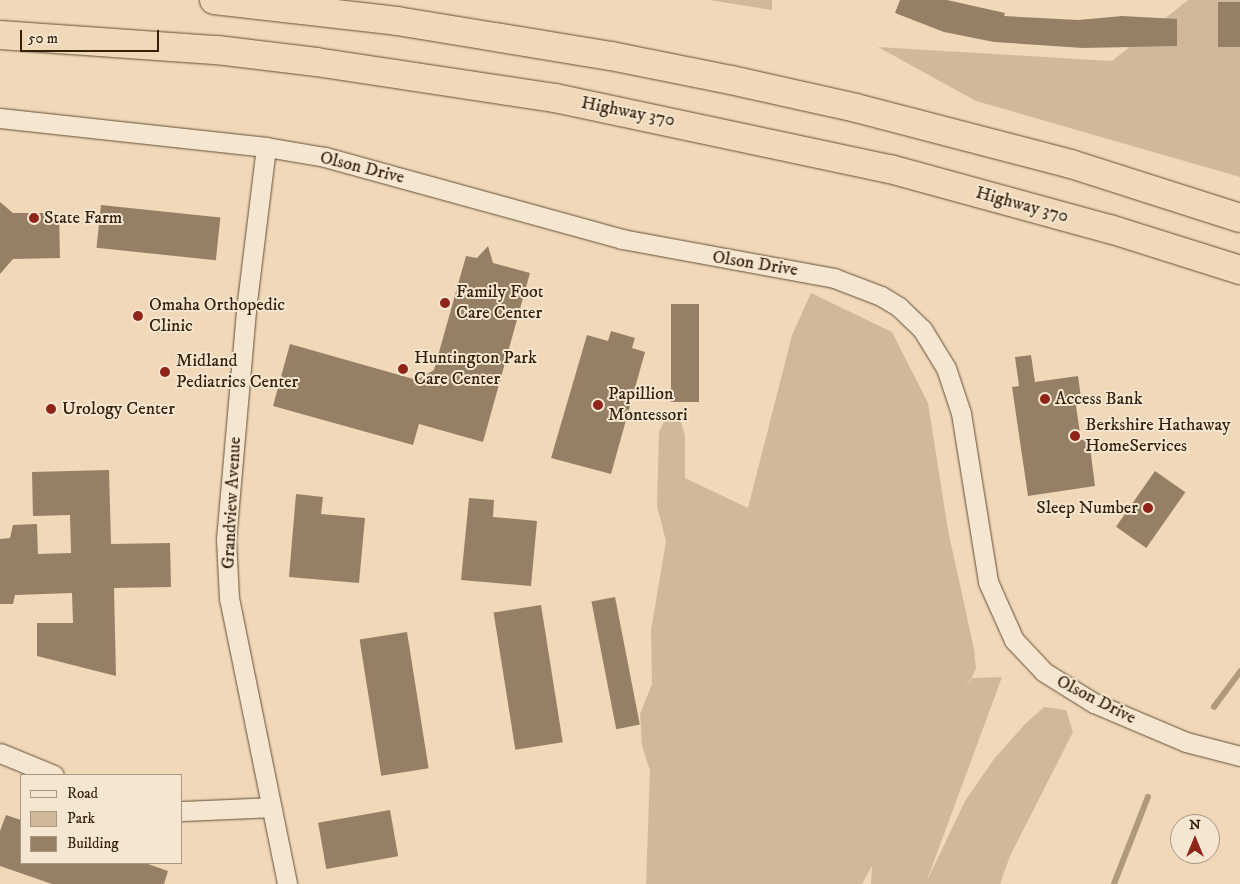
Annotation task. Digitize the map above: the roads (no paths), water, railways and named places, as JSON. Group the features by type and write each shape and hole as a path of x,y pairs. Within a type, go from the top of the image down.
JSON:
{"highway":[{"path":"214,0 406,22 731,80 856,108 1062,161 1240,218"},
{"name":"Highway 370","path":"0,35 207,50 316,62 555,98 890,169 1110,229 1240,270"}],"street":[{"name":"Olson Drive","path":"0,118 266,147 367,168 622,239 834,278 861,286 899,307 935,347 954,388 988,582 1014,640 1044,672 1094,703 1186,742 1240,756"},
{"name":"Grandview Avenue","path":"266,147 246,311 226,538 229,598 287,884"},
{"path":"0,753 52,774"},
{"path":"182,811 270,807"}],"waterway":[{"path":"1214,707 1240,672"},
{"path":"1114,884 1148,797"}],"place":[{"name":"State Farm","path":"34,218"},
{"name":"Family Foot Care Center","path":"445,303"},
{"name":"Omaha Orthopedic Clinic","path":"138,316"},
{"name":"Huntington Park Care Center","path":"403,369"},
{"name":"Midland Pediatrics Center","path":"165,372"},
{"name":"Access Bank","path":"1045,399"},
{"name":"Papillion Montessori","path":"598,405"},
{"name":"Urology Center","path":"51,409"},
{"name":"Berkshire Hathaway HomeServices","path":"1075,436"},
{"name":"Sleep Number","path":"1148,508"}]}
